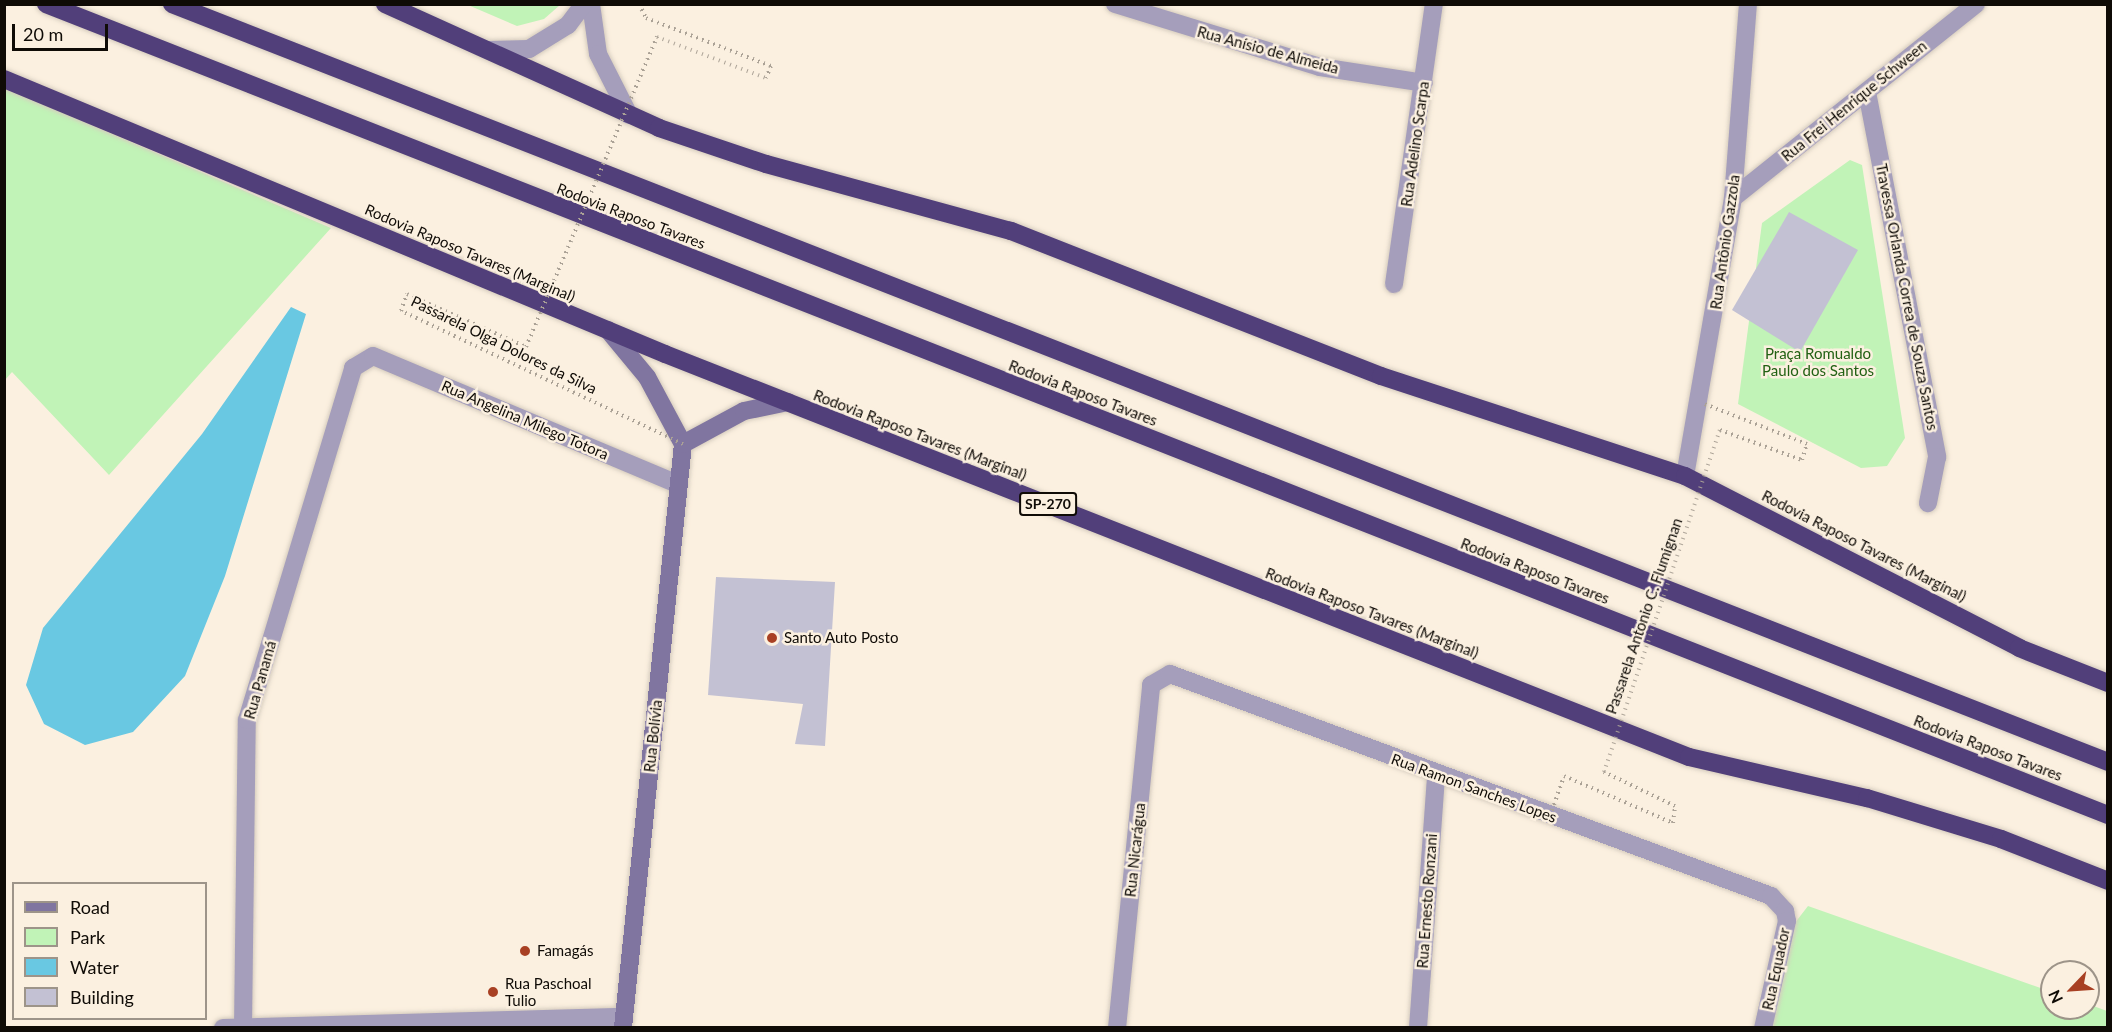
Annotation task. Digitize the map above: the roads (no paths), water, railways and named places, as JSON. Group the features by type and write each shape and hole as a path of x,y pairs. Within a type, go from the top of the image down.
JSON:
{"highway":[{"name":"Rodovia Raposo Tavares","path":"46,4 2108,815"},
{"name":"Rodovia Raposo Tavares","path":"172,4 2108,762"},
{"name":"Rodovia Raposo Tavares (Marginal)","path":"385,4 629,115 766,164 1011,231 1381,376 1685,476 2019,648 2108,683"},
{"name":"Rodovia Raposo Tavares (Marginal)","path":"4,79 607,330 1689,757 1867,798 2001,839 2108,881"}],"street":[{"path":"482,49 529,50 568,25 584,4"},
{"path":"591,4 598,54 629,115"},
{"name":"Rua Anísio de Almeida","path":"1115,4 1320,66 1424,83"},
{"name":"Rua Adelino Scarpa","path":"1394,284 1434,4"},
{"name":"Rua Antônio Gazzola","path":"1685,476 1702,403 1733,198 1748,4"},
{"name":"Rua Frei Henrique Schween","path":"1733,198 1976,4"},
{"name":"Travessa Orlanda Correa de Souza Santos","path":"1868,92 1937,457 1928,503"},
{"path":"607,330 647,377 683,444 744,411 788,402"},
{"name":"Rua Angelina Milego Totora","path":"373,356 677,484"},
{"name":"Rua Panamá","path":"243,1027 247,720 353,368 373,356"},
{"name":"Rua Bolívia","path":"623,1022 677,484 683,444"},
{"name":"Rua Ramon Sanches Lopes","path":"1159,676 1170,674 1436,775 1770,896 1785,911"},
{"name":"Rua Nicarágua","path":"1117,1028 1151,685 1159,676"},
{"name":"Rua Ernesto Ronzani","path":"1418,1028 1436,775"},
{"name":"Rua Equador","path":"1763,1028 1785,911"},
{"path":"223,1028 623,1022"}],"water":[{"path":"291,307 306,314 225,576 185,676 133,732 85,745 44,724 26,685 43,628 202,434"}],"place":[{"name":"Santo Auto Posto","path":"772,638"},
{"name":"Famagás","path":"525,951"},
{"name":"Rua Paschoal Tulio","path":"493,992"}],"park label":[{"name":"Praça Romualdo Paulo dos Santos","path":"1818,362"}]}
